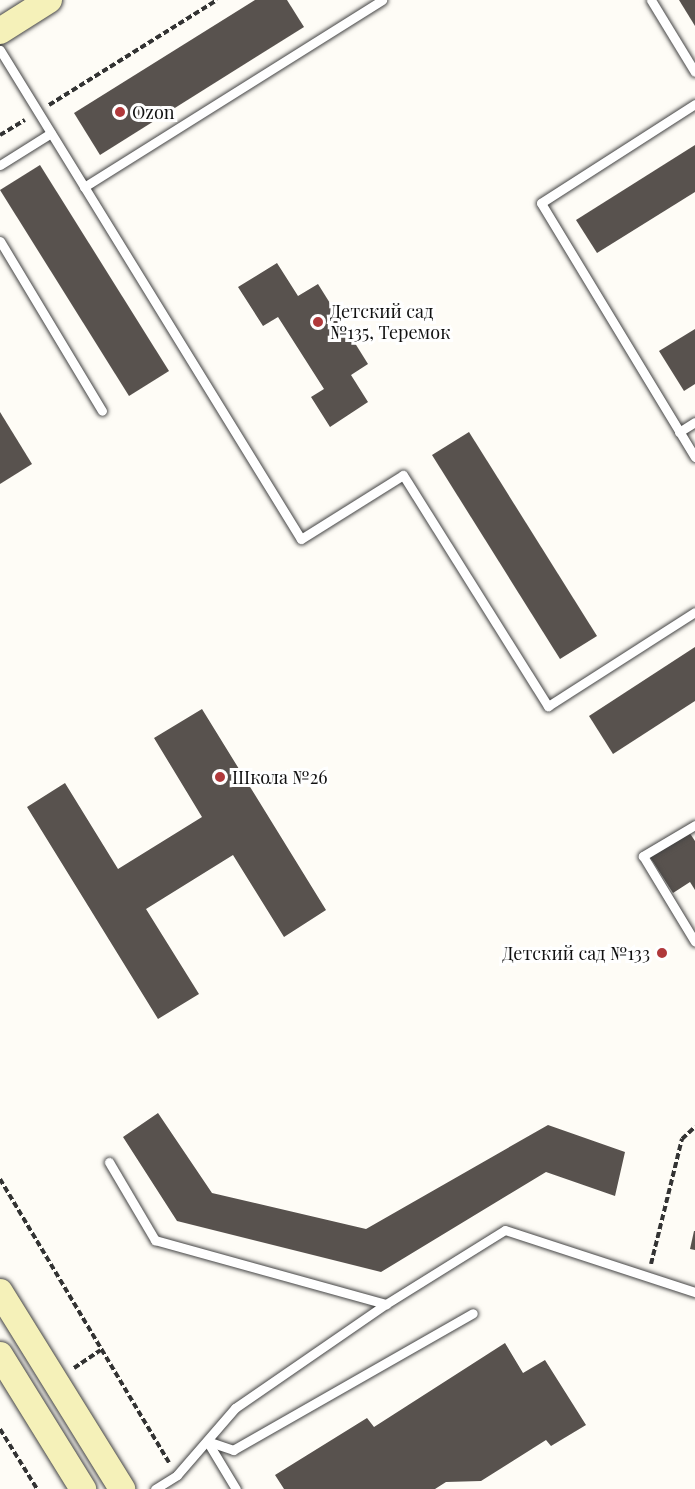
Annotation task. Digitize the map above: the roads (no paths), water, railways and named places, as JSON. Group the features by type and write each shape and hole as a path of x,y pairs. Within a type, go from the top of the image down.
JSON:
{"main road":[{"path":"0,31 49,0"},
{"path":"0,1292 122,1489"},
{"path":"0,1355 83,1489"}],"lane":[{"path":"84,187 382,0"},
{"path":"651,0 695,72"},
{"path":"0,50 301,539 403,475 548,706 695,612"},
{"path":"695,104 541,203 695,458"},
{"path":"0,165 51,133"},
{"path":"0,241 102,411"},
{"path":"679,432 695,422"},
{"path":"695,825 643,856 695,942"},
{"path":"109,1161 155,1240 386,1304"},
{"path":"155,1489 177,1475 235,1408 386,1304 505,1230 695,1292"},
{"path":"207,1441 233,1450 473,1313"},
{"path":"207,1441 236,1489"}],"place":[{"name":"Ozon","path":"120,112"},
{"name":"Детский сад №135, Теремок","path":"318,322"},
{"name":"Школа №26","path":"220,777"},
{"name":"Детский сад №133","path":"662,953"}]}
